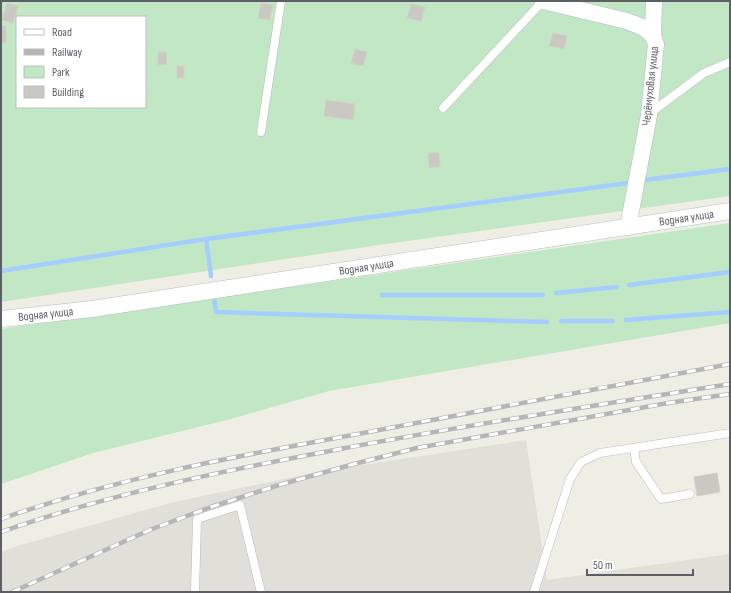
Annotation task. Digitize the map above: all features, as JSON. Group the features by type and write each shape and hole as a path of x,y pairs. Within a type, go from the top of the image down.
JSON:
{"street":[{"name":"Черёмуховая улица","path":"543,1 627,20 642,27 653,36 656,44 649,115 628,227"},
{"path":"653,36 654,1"},
{"name":"Водная улица","path":"1,319 92,309 730,211"}],"lane":[{"path":"261,132 281,1"},
{"path":"443,108 543,1"},
{"path":"649,115 704,73 730,62"},
{"path":"534,592 570,479 581,462 600,453 730,433"},
{"path":"634,448 636,462 661,499 690,494"},
{"path":"195,592 197,519 240,505 261,592"}],"shaded area":[{"path":"526,440 547,580 730,554 730,592 1,592 1,552 17,546 174,502 322,471"}],"green space":[{"path":"1,1 730,1 730,196 379,245 1,302"},
{"path":"730,223 730,323 329,391 227,420 93,453 1,484 1,329"}],"building":[{"path":"7,3 18,6 13,23 2,20"},
{"path":"261,3 273,5 270,20 258,18"},
{"path":"411,4 425,7 421,21 407,18"},
{"path":"1,25 6,26 6,43 1,43"},
{"path":"553,33 567,36 564,49 549,46"},
{"path":"355,49 367,52 363,66 351,63"},
{"path":"158,52 166,52 167,64 158,65"},
{"path":"177,66 184,66 184,78 177,78"},
{"path":"326,100 355,104 353,120 324,116"},
{"path":"428,153 439,153 440,167 429,168"},
{"path":"717,473 720,492 697,496 694,477"}],"waterway":[{"path":"645,180 730,169"},
{"path":"1,271 206,239 628,183"},
{"path":"206,239 211,276"},
{"path":"629,285 730,272"},
{"path":"556,293 617,287"},
{"path":"382,295 543,295"},
{"path":"214,297 216,312 547,322"},
{"path":"626,320 730,312"},
{"path":"561,321 613,321"}],"railway":[{"path":"1,519 45,504 178,469 730,364"},
{"path":"1,532 83,506 166,485 251,466 433,432 730,384"},
{"path":"12,592 152,529 211,507 279,485 354,464 417,448 668,403 730,394"}]}
